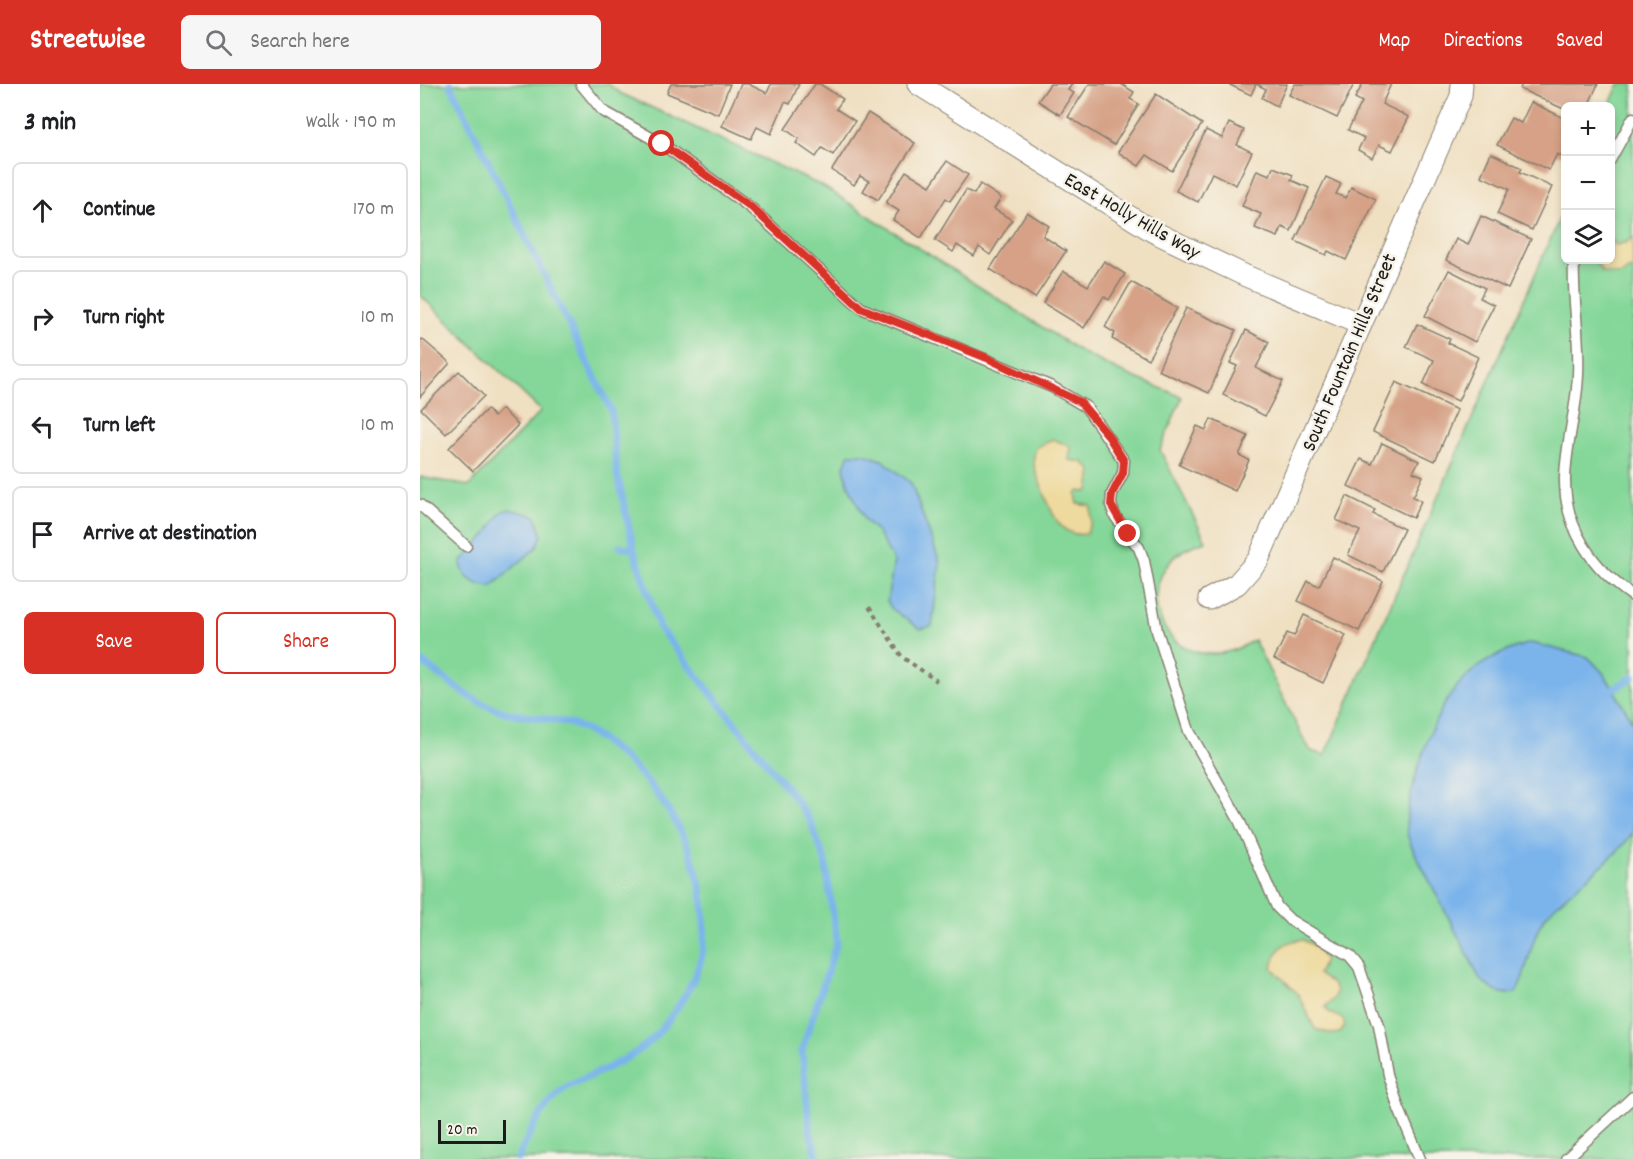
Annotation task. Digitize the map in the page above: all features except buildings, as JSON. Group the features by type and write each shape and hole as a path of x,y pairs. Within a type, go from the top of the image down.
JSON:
{"street":[{"name":"East Holly Hills Way","path":"918,84 1154,232 1246,276 1360,324"},
{"name":"South Fountain Hills Street","path":"1209,599 1237,584 1258,560 1461,96 1462,84"}],"lane":[{"path":"580,84 603,111 662,144 751,207 861,308 1041,382 1086,407 1124,461 1123,473 1112,494 1111,505 1115,516 1139,548 1144,561 1157,631 1189,731 1239,820 1276,907 1290,920 1350,956 1359,967 1379,1025 1388,1075 1399,1109 1420,1159"},
{"path":"1613,156 1633,118"},
{"path":"1574,264 1578,372 1565,479 1567,500 1571,520 1593,560 1606,575 1633,596"},
{"path":"420,505 466,546"},
{"path":"1566,1159 1633,1097"}],"path":[{"path":"869,607 902,657 937,681"}],"green space":[{"path":"420,84 608,84 620,93 824,187 1081,352 1119,371 1182,397 1160,450 1206,541 1177,555 1161,575 1156,599 1161,621 1175,640 1196,652 1223,653 1254,640 1304,740 1311,751 1325,755 1561,215 1561,264 1615,264 1615,102 1611,102 1619,84 1633,84 1633,1159 420,1159 420,477 469,486 541,411 420,295"}],"sand":[{"path":"1633,237 1633,267 1620,275 1602,272 1597,264 1615,264 1615,244 1627,242"},
{"path":"1053,439 1071,447 1069,460 1083,462 1092,471 1089,490 1079,491 1076,494 1078,504 1091,506 1091,522 1086,534 1067,531 1055,518 1036,473 1034,461 1037,447"},
{"path":"1303,940 1315,946 1325,960 1318,974 1332,984 1336,991 1334,998 1325,1007 1330,1013 1343,1019 1345,1026 1340,1033 1332,1034 1315,1029 1298,994 1272,968 1275,957 1286,944"}],"water":[{"path":"849,454 864,454 882,460 911,483 940,563 932,626 920,629 892,609 887,601 894,562 877,532 865,520 848,484 844,467"},
{"path":"509,509 536,516 542,535 537,547 491,587 475,583 464,573 461,562 486,535 501,512"},
{"path":"1531,643 1588,657 1605,675 1633,722 1633,832 1604,864 1566,895 1546,916 1536,933 1516,993 1505,994 1492,989 1480,979 1413,850 1406,828 1409,804 1424,750 1442,708 1454,690 1485,662 1506,651"}],"waterway":[{"path":"450,84 611,410 617,473 634,550 660,629 793,796 809,819 825,860 837,942 802,1050 810,1131 818,1159"},
{"path":"620,546 634,550"},
{"path":"420,661 482,703 505,712 580,727 614,750 657,794 675,821 698,879 704,910 702,953 694,978 674,1013 658,1033 634,1054 562,1090 536,1122 518,1159"},
{"path":"1607,693 1633,677"}],"route":[{"path":"662,144 751,207 823,276 861,308 987,358 1052,387 1086,407 1124,461 1123,473 1112,494 1111,505 1115,516 1128,534"}]}
